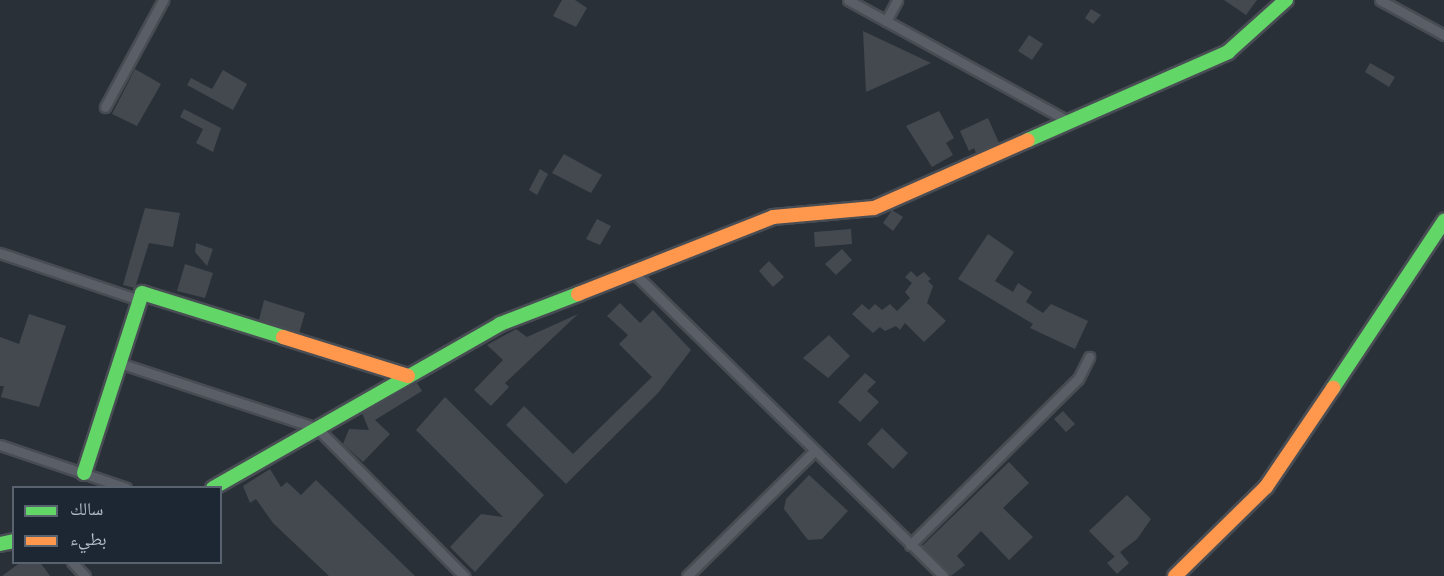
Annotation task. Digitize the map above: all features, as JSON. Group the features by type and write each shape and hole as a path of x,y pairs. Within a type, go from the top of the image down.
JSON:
{"street":[{"path":"105,107 163,0"},
{"path":"848,0 1068,121"},
{"path":"886,21 897,0"},
{"path":"216,486 500,324 773,217 874,208 1228,51 1286,0"},
{"path":"1380,0 1444,35"},
{"path":"1175,576 1266,487 1444,221"},
{"path":"0,253 140,300"},
{"path":"633,272 943,576"},
{"path":"84,473 142,294 408,376"},
{"path":"910,545 1078,379 1089,357"},
{"path":"120,363 317,428 464,576"},
{"path":"0,445 120,486"},
{"path":"687,576 814,451"},
{"path":"74,564 85,576"}],"building":[{"path":"562,0 575,0 587,8 576,27 553,16"},
{"path":"1224,0 1257,0 1246,15"},
{"path":"1091,9 1101,15 1093,24 1085,18"},
{"path":"863,31 931,63 866,92"},
{"path":"1029,35 1043,44 1032,60 1018,51"},
{"path":"1370,63 1395,77 1389,87 1365,72"},
{"path":"135,69 161,84 137,126 112,114"},
{"path":"223,70 247,84 233,110 187,85 191,78 212,89"},
{"path":"184,109 221,128 213,152 196,143 203,129 180,117"},
{"path":"939,111 954,138 946,143 953,155 932,167 906,126"},
{"path":"988,118 999,143 976,153 974,148 969,151 960,131"},
{"path":"564,154 602,175 591,193 552,173"},
{"path":"540,169 548,174 537,195 529,190"},
{"path":"145,208 180,213 173,247 149,243 135,288 123,285"},
{"path":"892,210 903,217 893,231 883,223"},
{"path":"597,219 611,226 600,245 586,239"},
{"path":"851,229 852,244 815,247 814,232"},
{"path":"988,234 1014,252 995,281 1013,292 1018,283 1032,292 1026,302 1043,313 1051,304 1088,321 1075,349 1030,328 1033,324 958,279"},
{"path":"196,243 213,249 207,266 195,252"},
{"path":"842,249 852,260 836,275 825,264"},
{"path":"769,261 784,277 773,287 759,271"},
{"path":"185,264 213,273 205,298 177,291"},
{"path":"911,271 917,277 924,272 931,279 928,281 933,286 927,303 946,321 924,342 905,323 900,330 896,326 885,331 880,327 873,333 852,314 862,304 869,310 875,304 882,310 890,304 897,311 910,298 905,292 912,283 905,277"},
{"path":"264,300 305,313 299,333 259,320"},
{"path":"620,303 640,323 653,310 691,350 658,393 566,484 506,425 524,406 573,454 652,377 619,344 628,335 607,316"},
{"path":"29,314 66,326 39,407 1,397 4,386 0,386 0,337 19,344"},
{"path":"578,314 505,383 509,387 491,406 474,390 503,360 487,345 516,329 527,337"},
{"path":"829,335 850,356 828,378 803,358"},
{"path":"865,373 876,382 867,391 879,402 860,422 838,402"},
{"path":"417,383 422,391 375,420 390,434 363,462 343,444 349,429 369,430 362,413"},
{"path":"445,397 544,495 475,572 450,547 481,514 503,517 416,430"},
{"path":"1063,411 1075,424 1066,432 1054,419"},
{"path":"882,428 908,453 893,469 867,444"},
{"path":"1009,462 1029,483 1003,508 1033,537 1009,560 981,531 957,556 965,565 951,576 922,546"},
{"path":"270,469 281,487 287,482 301,495 316,480 415,576 329,576 273,523 256,499 250,503 243,486"},
{"path":"809,475 848,511 822,539 808,540 784,509 786,499"},
{"path":"1127,495 1151,519 1137,539 1120,552 1129,563 1117,574 1107,563 1115,557 1089,531"},
{"path":"18,564 41,564 50,576 2,576"}],"traffic: fast":[{"path":"1028,140 1228,52 1286,0"},
{"path":"1333,388 1444,221"},
{"path":"84,473 142,293 283,337"},
{"path":"216,486 500,324 578,294"},
{"path":"0,544 12,541"}],"traffic: slow":[{"path":"578,294 773,217 874,208 1028,140"},
{"path":"283,337 408,376"},
{"path":"1175,576 1266,487 1333,388"}]}
